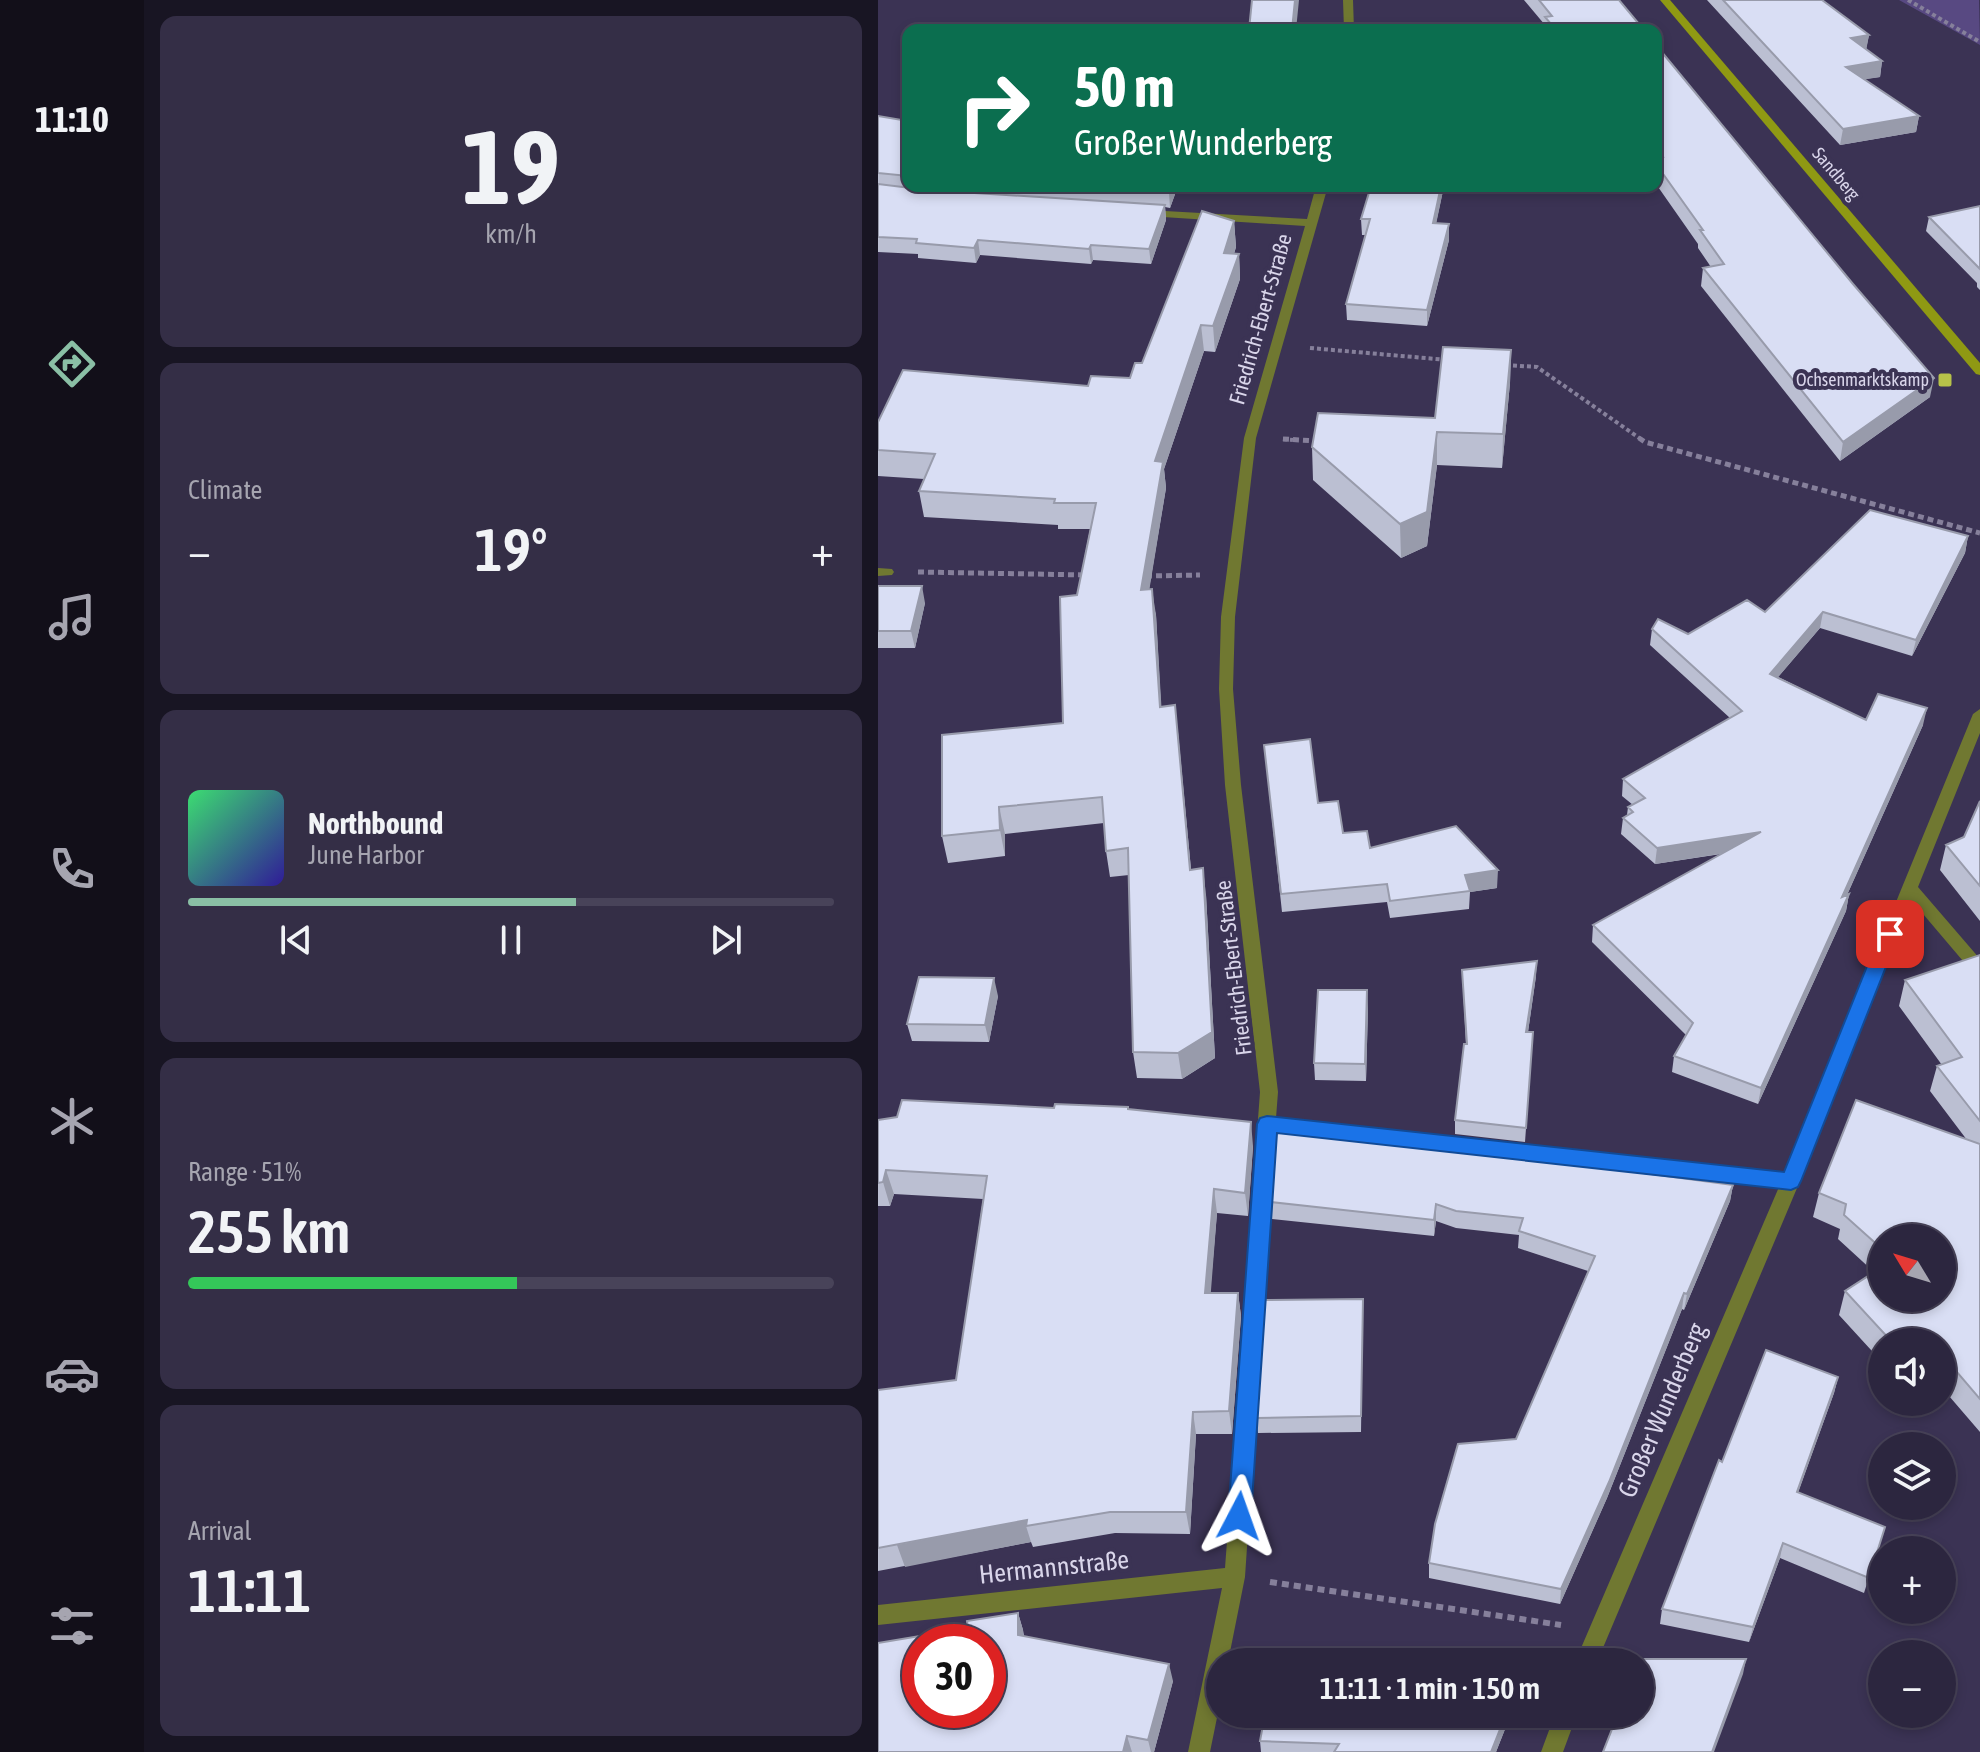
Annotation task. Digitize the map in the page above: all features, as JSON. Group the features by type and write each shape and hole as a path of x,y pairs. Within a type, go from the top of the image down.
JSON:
{"main road":[{"name":"Sandberg","path":"1665,0 1980,370"}],"street":[{"path":"1348,0 1349,24"},
{"name":"Friedrich-Ebert-Straße","path":"1199,1752 1235,1577 1267,1124 1266,1061 1233,785 1226,645 1250,438 1320,192"},
{"path":"1136,212 1311,223"},
{"name":"Großer Wunderberg","path":"1591,1648 1791,1181 1980,714"},
{"path":"1910,888 1980,970"},
{"path":"1267,1124 1791,1181"},
{"name":"Hermannstraße","path":"878,1615 1235,1577"},
{"path":"1552,1752 1561,1728"}],"path":[{"path":"1908,0 1980,42"},
{"path":"1277,345 1460,361"},
{"path":"1491,363 1537,367 1645,442 1980,533"},
{"path":"1250,438 1329,441"},
{"path":"882,572 1099,576"},
{"path":"1144,576 1233,574"},
{"path":"1235,1577 1598,1630"}],"shaded area":[{"path":"1899,0 1979,0 1980,45"}],"building":[{"path":"1252,0 1295,0 1293,24 1250,24"},
{"path":"1539,0 1619,0 1639,24 1551,24 1545,17 1552,16"},
{"path":"1723,0 1822,0 1869,35 1851,38 1882,61 1846,67 1919,116 1843,129"},
{"path":"1662,52 1934,378 1843,442 1703,268 1724,264 1662,172"},
{"path":"878,116 902,120 902,175 878,173"},
{"path":"878,184 902,187 902,192 959,192 1165,205 1149,249 1091,245 1089,249 978,240 974,248 916,243 917,239 878,237"},
{"path":"1369,192 1440,192 1433,223 1449,224 1427,310 1346,304 1370,219 1361,219"},
{"path":"1980,206 1980,269 1929,217"},
{"path":"1202,211 1234,221 1224,253 1239,254 1213,326 1201,325 1155,461 1163,462 1141,590 1152,589 1160,707 1175,705 1190,870 1203,868 1212,1032 1178,1053 1133,1052 1128,848 1106,851 1102,797 999,807 1000,830 942,836 942,735 1063,723 1060,597 1077,595 1096,503 1054,503 1055,499 919,491 935,454 878,450 878,422 903,370 1088,386 1091,376 1130,378 1135,363 1142,363"},
{"path":"1443,347 1511,350 1503,434 1437,432 1427,512 1400,524 1312,447 1318,413 1435,418"},
{"path":"1870,510 1968,536 1916,640 1823,612 1770,674 1866,720 1878,694 1927,708 1842,897 1849,894 1761,1088 1674,1056 1693,1023 1593,925 1761,832 1657,848 1623,818 1633,812 1628,807 1645,798 1623,779 1742,711 1652,629 1658,619 1688,634 1747,600 1765,612"},
{"path":"878,586 922,586 911,631 878,631"},
{"path":"1310,739 1318,803 1338,801 1343,833 1367,831 1370,848 1456,826 1498,870 1465,875 1470,891 1390,901 1387,884 1281,894 1264,745"},
{"path":"1980,801 1980,886 1946,845 1964,837"},
{"path":"1980,955 1980,1121 1937,1066 1962,1057 1905,980"},
{"path":"1537,961 1526,1032 1533,1032 1526,1128 1455,1120 1464,1044 1467,1044 1462,970"},
{"path":"919,977 994,978 985,1025 907,1024"},
{"path":"1318,990 1367,990 1365,1064 1314,1063"},
{"path":"902,1100 1054,1108 1055,1104 1128,1107 1251,1122 1245,1193 1214,1189 1205,1293 1238,1293 1229,1411 1193,1412 1186,1512 1110,1512 1026,1526 1027,1520 878,1548 878,1390 956,1380 987,1176 886,1170 883,1182 878,1183 878,1120 897,1117"},
{"path":"1856,1100 1980,1144 1980,1399 1956,1371 1956,1328 1879,1328 1845,1291 1868,1276 1868,1312 1956,1312 1956,1224 1868,1224 1868,1236 1844,1215 1846,1204 1819,1193"},
{"path":"1275,1131 1451,1149 1453,1137 1524,1145 1524,1157 1733,1185 1687,1294 1684,1293 1609,1482 1561,1589 1429,1563 1435,1524 1458,1444 1516,1439 1595,1256 1519,1231 1523,1218 1456,1211 1436,1204 1434,1220 1271,1202"},
{"path":"1363,1299 1361,1416 1256,1418 1264,1300"},
{"path":"1766,1350 1838,1377 1797,1492 1885,1527 1882,1536 1868,1536 1868,1578 1783,1543 1753,1627 1662,1609 1719,1460 1722,1462"},
{"path":"1018,1613 1018,1635 1169,1664 1148,1740 1127,1736 1123,1752 878,1752 878,1643 902,1639 902,1728 1006,1728 1006,1624 967,1624 967,1621"},
{"path":"1654,1659 1746,1659 1712,1752 1603,1752 1612,1728 1654,1728"},
{"path":"1262,1728 1500,1728 1491,1752 1334,1752 1339,1744 1260,1741"}],"place":[{"name":"Ochsenmarktskamp","path":"1945,380"}],"route":[{"path":"1239,1516 1267,1124 1791,1181 1890,934"}]}
